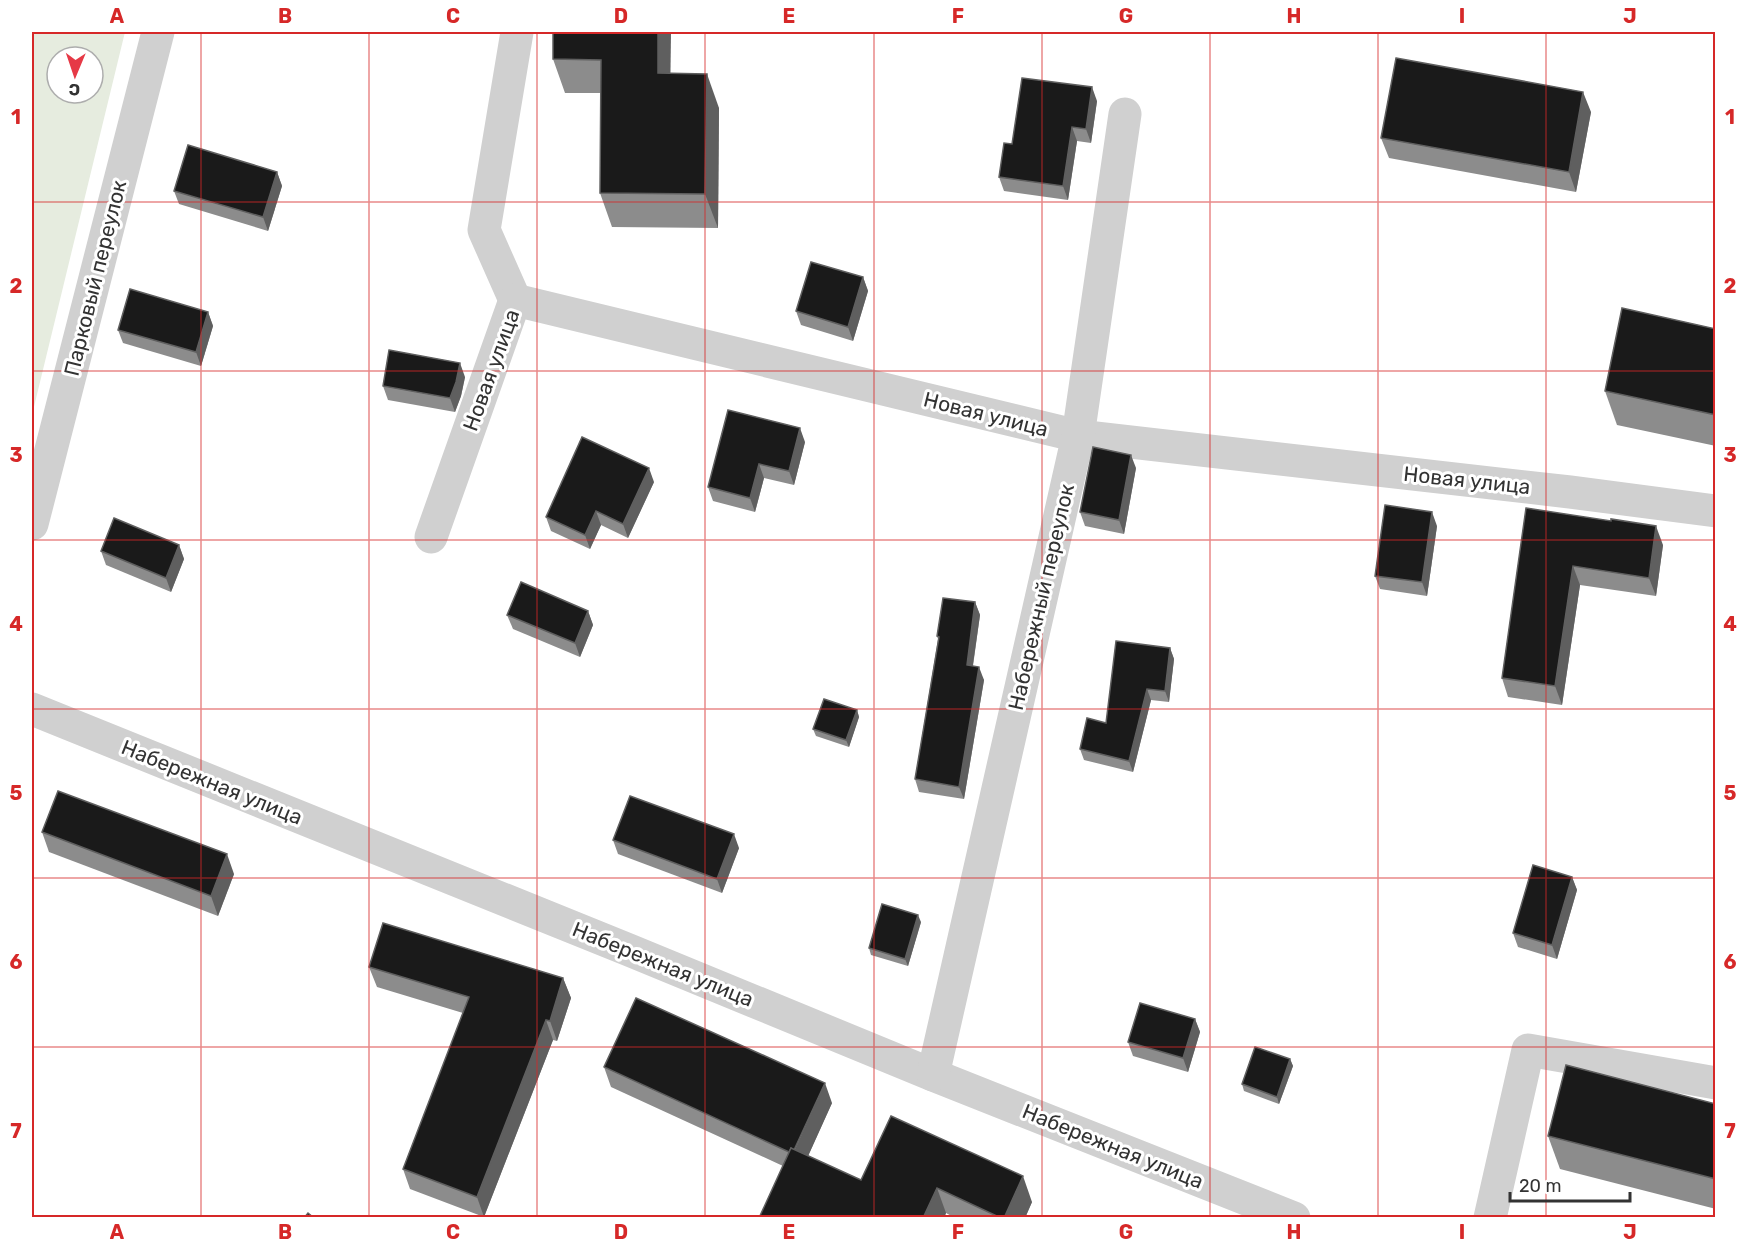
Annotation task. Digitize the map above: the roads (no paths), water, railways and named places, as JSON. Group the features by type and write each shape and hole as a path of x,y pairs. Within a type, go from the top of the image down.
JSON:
{"street":[{"name":"Парковый переулок","path":"32,524 158,32"},
{"path":"515,300 484,230 517,32"},
{"name":"Набережный переулок","path":"933,1075 1078,436 1125,114"},
{"name":"Новая улица","path":"431,537 515,300 1078,436 1570,492 1716,511"},
{"name":"Набережная улица","path":"32,712 618,945 933,1075 1294,1218"},
{"path":"1490,1218 1528,1050 1716,1083"}]}
